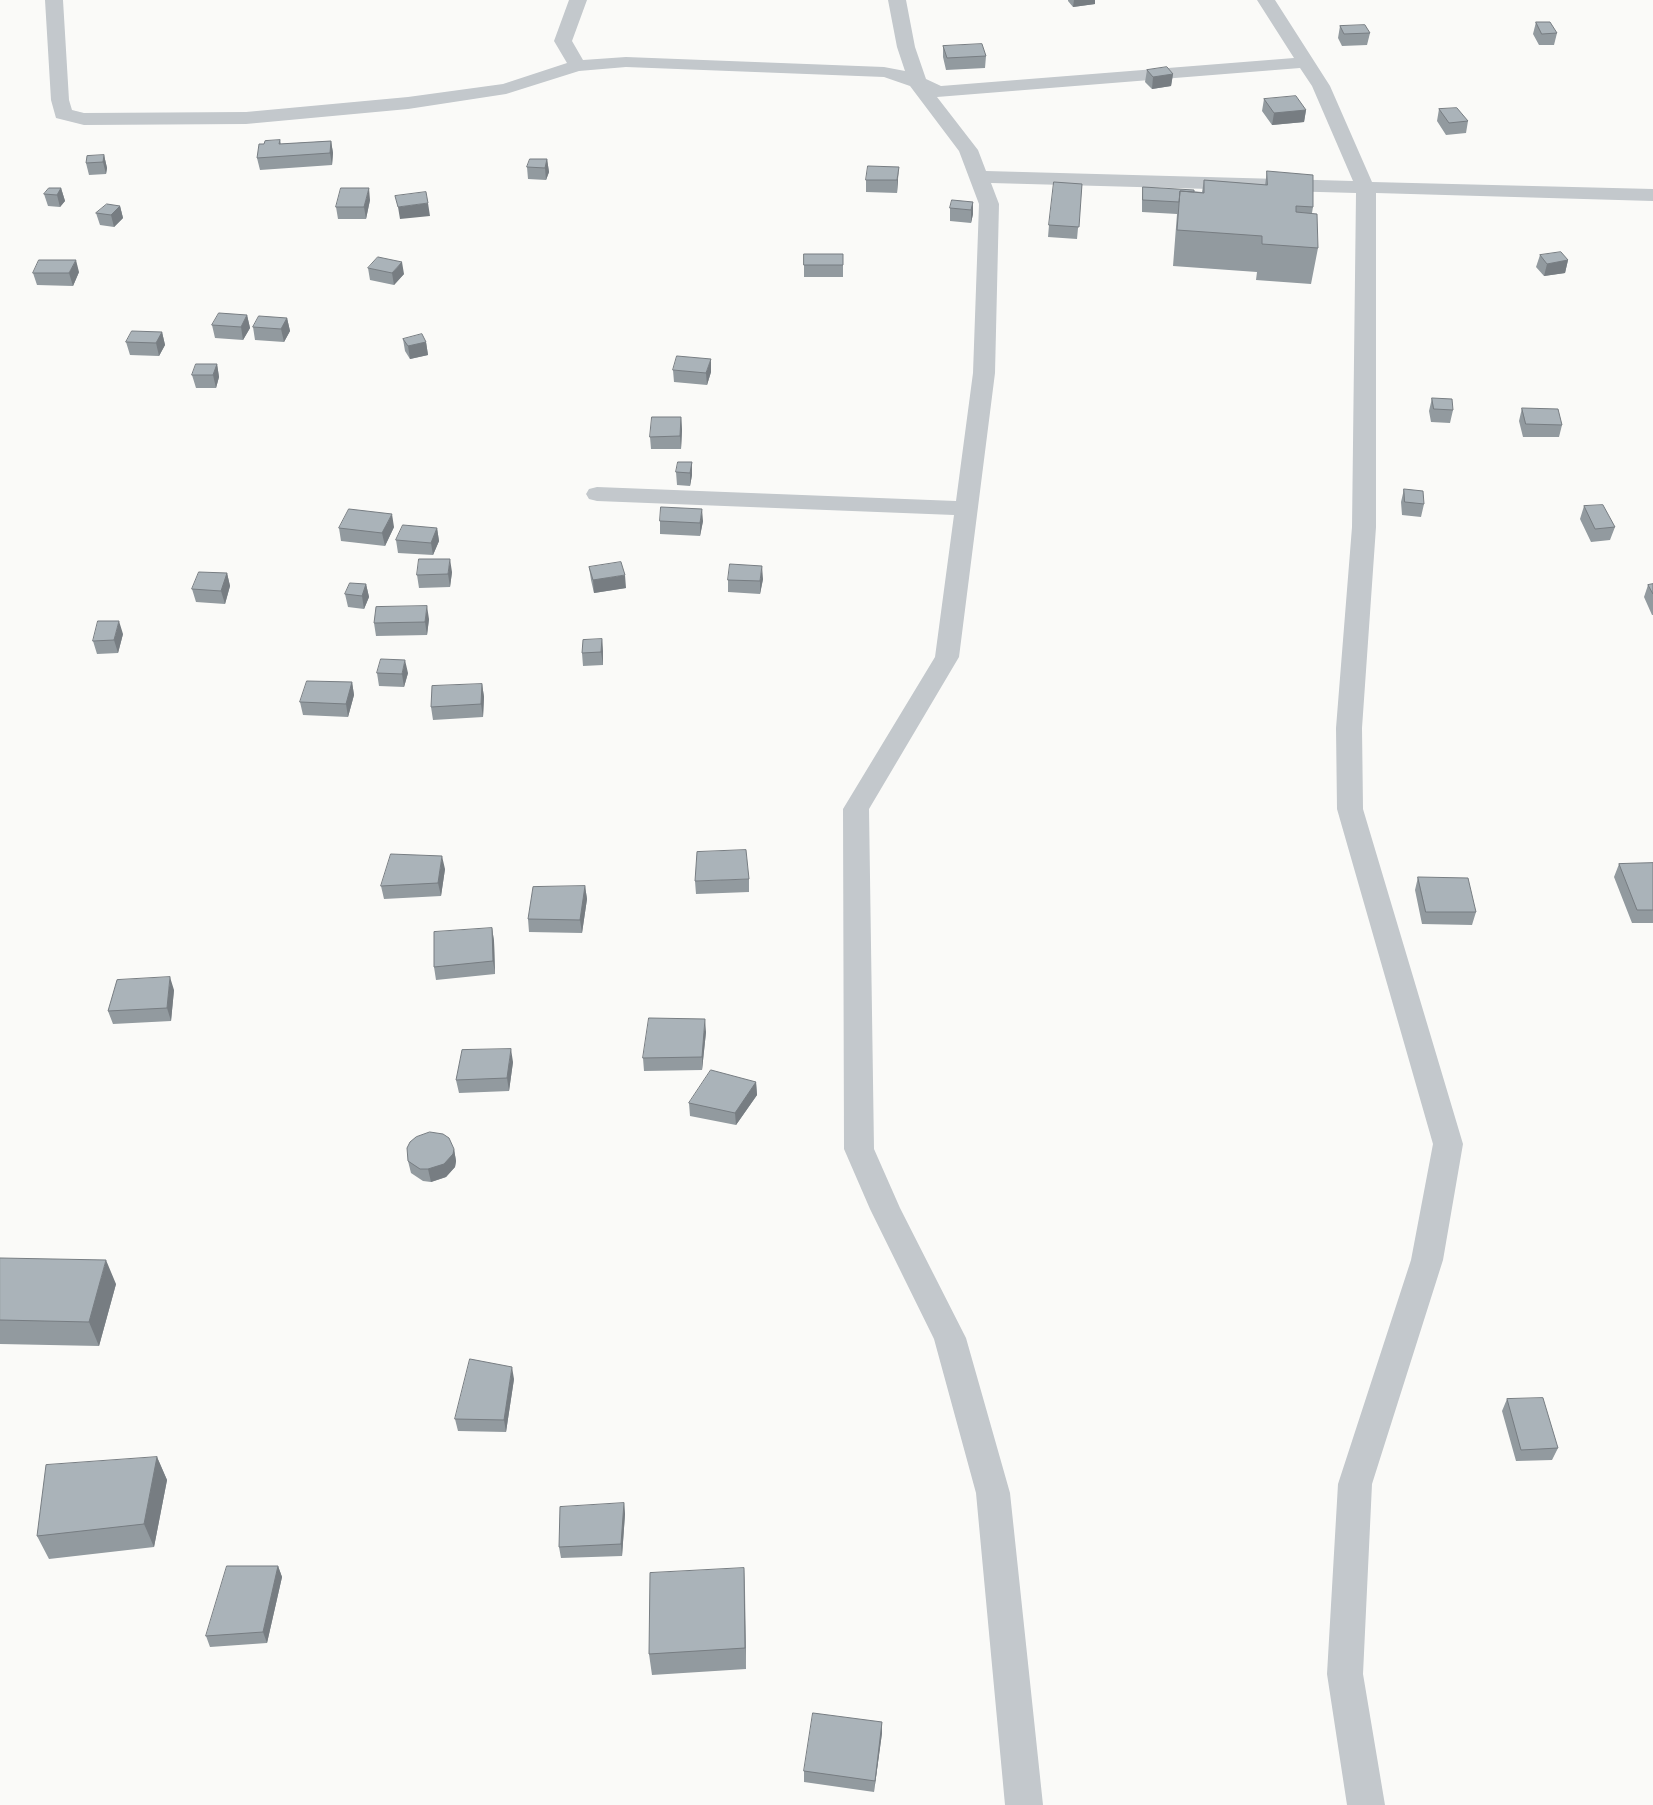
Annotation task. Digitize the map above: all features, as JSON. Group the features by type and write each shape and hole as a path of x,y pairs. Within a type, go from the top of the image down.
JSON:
{"street":[{"path":"54,0 60,100 63,114 84,119 246,118 408,103 506,89 577,66 626,62 884,72 903,76 939,92 1305,62"},
{"path":"577,66 563,41 578,0"},
{"path":"897,0 906,47 918,84 968,150 989,204 984,372 947,657 856,809 859,1148 886,1209 950,1338 993,1493 1024,1805"},
{"path":"1266,0 1321,86 1366,189 1364,527 1349,728 1350,809 1448,1144 1427,1260 1355,1484 1345,1674 1366,1805"},
{"path":"978,178 1653,195"},
{"path":"597,494 967,508"}],"building":[{"path":"1536,22 1550,22 1557,33 1542,34"},
{"path":"1365,25 1370,33 1344,34 1340,26"},
{"path":"982,44 986,56 947,58 943,46"},
{"path":"1167,67 1173,74 1153,77 1147,70"},
{"path":"1296,96 1306,110 1274,113 1264,99"},
{"path":"1457,108 1468,121 1449,123 1439,109"},
{"path":"280,140 279,144 331,141 330,153 257,158 259,144 264,144 265,141"},
{"path":"104,155 103,162 86,163 87,156"},
{"path":"530,159 547,159 545,168 527,167"},
{"path":"868,166 899,167 897,180 866,180"},
{"path":"1267,171 1313,175 1313,207 1296,206 1296,212 1317,214 1318,248 1262,244 1262,236 1177,230 1180,191 1204,193 1204,180 1267,185"},
{"path":"1054,182 1082,184 1079,227 1049,225"},
{"path":"1143,187 1194,190 1194,192 1180,191 1179,202 1143,200"},
{"path":"49,188 61,188 57,195 44,194"},
{"path":"341,188 369,188 364,207 336,207"},
{"path":"426,192 428,203 398,207 395,196"},
{"path":"952,200 973,202 971,210 950,208"},
{"path":"107,204 120,206 111,215 96,213"},
{"path":"1561,252 1568,260 1547,264 1540,255"},
{"path":"804,254 843,254 843,265 804,265"},
{"path":"378,257 402,262 392,273 368,268"},
{"path":"39,260 76,260 69,273 33,273"},
{"path":"219,313 247,315 241,327 212,325"},
{"path":"259,316 287,318 281,329 253,327"},
{"path":"132,331 162,332 156,343 126,342"},
{"path":"422,334 426,342 408,346 403,339"},
{"path":"677,356 711,359 706,373 673,370"},
{"path":"196,364 217,364 213,375 192,375"},
{"path":"1432,398 1452,399 1453,410 1434,409"},
{"path":"1522,408 1558,409 1562,425 1526,424"},
{"path":"652,417 681,417 680,436 650,437"},
{"path":"678,462 692,462 690,473 676,472"},
{"path":"1404,489 1423,491 1424,504 1405,502"},
{"path":"1603,505 1615,527 1595,529 1584,506"},
{"path":"661,507 702,509 700,523 660,521"},
{"path":"349,509 392,514 382,533 339,528"},
{"path":"403,525 437,528 431,543 396,540"},
{"path":"419,559 450,559 448,574 417,575"},
{"path":"621,562 625,575 593,580 589,567"},
{"path":"730,564 762,566 760,581 728,580"},
{"path":"199,572 227,573 221,591 192,589"},
{"path":"350,583 366,584 362,596 345,594"},
{"path":"1653,584 1653,594 1648,585"},
{"path":"427,606 425,622 374,623 376,607"},
{"path":"98,621 119,621 114,640 93,641"},
{"path":"602,639 601,652 582,653 583,640"},
{"path":"381,659 405,660 402,674 377,673"},
{"path":"307,681 352,682 346,704 300,702"},
{"path":"482,684 481,704 431,707 432,686"},
{"path":"746,850 749,879 695,881 697,852"},
{"path":"391,854 442,856 438,883 381,886"},
{"path":"1653,863 1653,910 1637,910 1619,864"},
{"path":"1418,877 1468,878 1476,912 1426,912"},
{"path":"585,886 580,920 528,919 533,887"},
{"path":"492,928 493,961 434,967 434,932"},
{"path":"170,977 167,1008 108,1011 117,980"},
{"path":"649,1018 705,1019 702,1057 643,1058"},
{"path":"511,1049 507,1078 456,1080 462,1050"},
{"path":"711,1070 756,1082 735,1113 689,1103"},
{"path":"430,1132 443,1134 449,1138 454,1149 453,1154 444,1164 428,1169 420,1169 408,1161 407,1148 416,1137"},
{"path":"0,1258 106,1260 89,1322 0,1320"},
{"path":"470,1359 512,1367 504,1420 455,1419"},
{"path":"1543,1398 1558,1448 1521,1450 1507,1399"},
{"path":"157,1457 144,1524 37,1536 46,1465"},
{"path":"624,1503 621,1544 559,1547 560,1507"},
{"path":"227,1566 278,1566 263,1632 206,1636"},
{"path":"744,1568 745,1648 649,1654 650,1573"},
{"path":"813,1713 882,1722 875,1781 804,1771"}]}
